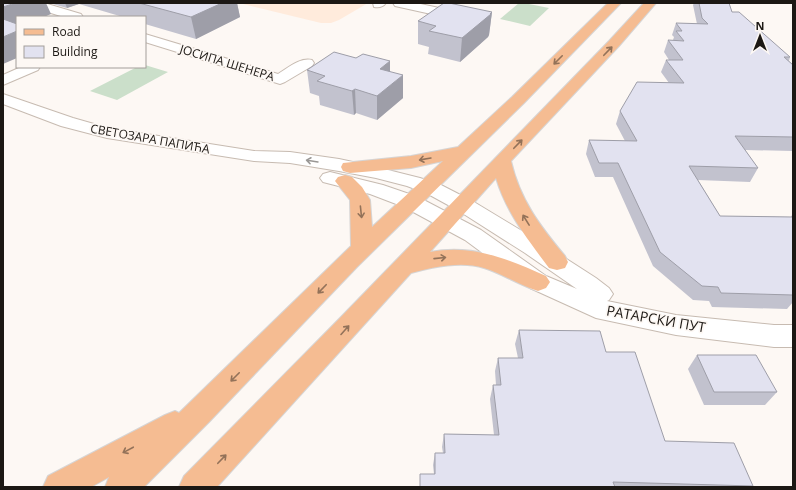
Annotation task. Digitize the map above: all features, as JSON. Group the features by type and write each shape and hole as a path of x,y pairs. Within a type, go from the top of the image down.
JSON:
{"main road":[{"path":"121,487 200,413 362,249 615,3"},
{"path":"194,487 319,359 446,220 620,39 650,3"},
{"path":"362,249 360,200 347,174 463,151"},
{"path":"502,161 507,182 521,213 557,262"},
{"path":"402,268 430,260 462,258 489,261 538,282"},
{"path":"58,487 200,413"}],"street":[{"path":"32,3 74,16"},
{"path":"400,3 474,20"},
{"name":"ЈОСИПА ШЕНЕРА","path":"146,38 280,80 307,63"},
{"path":"3,80 31,68"},
{"name":"СВЕТОЗАРА ПАПИЋА","path":"3,98 67,122 107,133 254,156 268,166 347,174 377,172 427,187 463,204"},
{"name":"СВЕТОЗАРА ПАПИЋА","path":"347,174 376,189 411,202 446,220"},
{"name":"РАТАРСКИ ПУТ","path":"463,204 557,262 601,294"},
{"name":"РАТАРСКИ ПУТ","path":"446,220 473,236 538,282 605,311 642,319 726,331 774,336 793,336"}],"shaded area":[{"path":"239,3 368,3 339,20 331,23 321,23"}],"green space":[{"path":"519,3 549,8 530,26 500,19"},
{"path":"146,65 168,72 117,100 90,91 135,68 146,68"}],"building":[{"path":"3,3 15,3 3,7"},
{"path":"139,3 222,3 191,17"},
{"path":"444,3 492,12 462,38 429,31 436,26 418,21"},
{"path":"699,3 729,3 732,12 739,12 790,57 784,57 793,65 793,137 735,136 758,168 689,166 720,216 793,217 793,295 721,293 718,287 702,286 660,252 618,163 599,163 589,140 637,141 620,111 637,82 684,83 666,60 683,60 668,40 684,41 676,31 682,31 676,23 708,24 702,18"},
{"path":"3,19 16,24 16,31 3,37"},
{"path":"334,52 356,58 363,54 390,61 380,69 403,75 377,96 355,89 352,91 317,81 325,76 307,70"},
{"path":"519,330 600,331 606,352 635,352 665,441 734,443 753,486 613,482 615,487 420,487 420,474 435,474 435,453 445,453 444,434 499,435 493,385 501,385 498,358 523,358"},
{"path":"697,355 756,355 777,392 714,392"}]}
